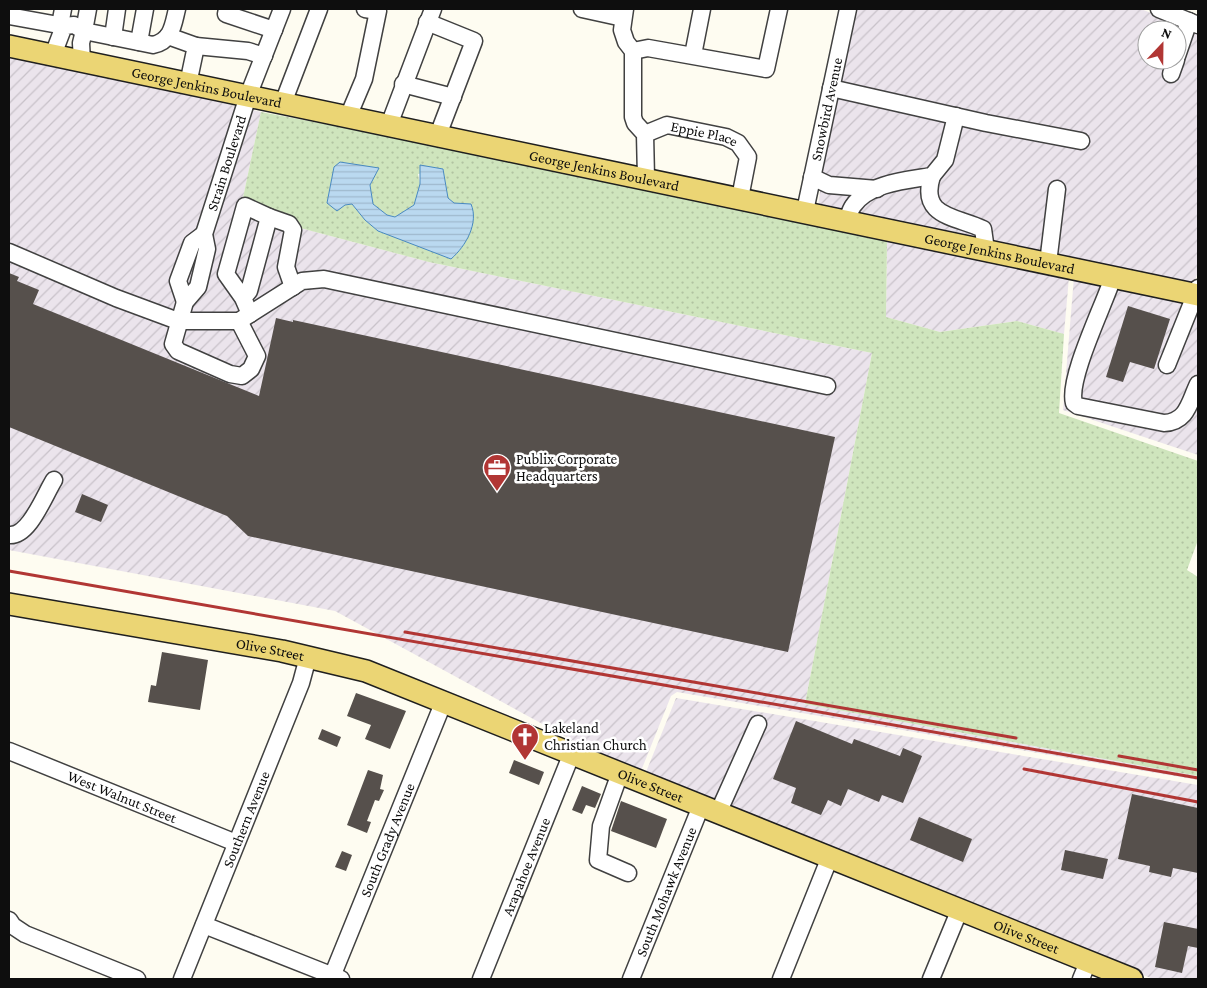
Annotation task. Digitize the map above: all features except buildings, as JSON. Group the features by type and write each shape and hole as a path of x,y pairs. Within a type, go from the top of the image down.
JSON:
{"main road":[{"name":"George Jenkins Boulevard","path":"9,46 1197,293"},
{"name":"Olive Street","path":"9,604 308,657 366,671 960,909 1085,971 1132,979"}],"street":[{"path":"53,55 62,26 64,9"},
{"path":"82,62 82,43 88,9"},
{"path":"113,37 118,9"},
{"path":"138,42 145,9"},
{"path":"10,14 37,15 62,26 74,25 84,31 153,45 162,43 168,36 177,9"},
{"path":"227,9 226,14 274,30"},
{"name":"Strain Boulevard","path":"245,317 256,356 251,369 242,376 230,374 178,351 173,344 178,321 185,302 178,281 192,243 204,234 248,96 282,9"},
{"path":"283,103 319,9"},
{"path":"348,117 364,79 378,11 365,9"},
{"path":"582,9 624,13 626,42 633,50 633,117 635,124 645,134 646,178"},
{"path":"693,55 702,9"},
{"path":"633,50 648,48 766,69 779,9"},
{"name":"Snowbird Avenue","path":"805,211 848,9"},
{"path":"1159,9 1194,23 1187,37"},
{"path":"389,125 430,15 474,41 438,135"},
{"path":"168,36 196,46 248,51 264,56"},
{"path":"188,84 196,46"},
{"path":"403,84 453,97"},
{"path":"831,88 1081,141"},
{"path":"956,116 945,160 932,176 928,196 931,203 948,216 983,229 986,250"},
{"name":"Eppie Place","path":"645,134 667,124 733,139 748,158 740,198"},
{"path":"847,220 852,206 861,197 877,189 899,182 932,176"},
{"path":"812,177 829,185 877,189"},
{"path":"1048,263 1057,190"},
{"path":"245,317 243,298 226,274 245,206 289,224 293,230 286,267 292,287"},
{"path":"243,298 250,290 269,217"},
{"path":"9,252 116,298 178,321 245,317 302,281 324,279 827,386"},
{"path":"1113,277 1086,347 1074,391 1074,403 1078,406 1154,422 1174,423 1184,415 1198,384"},
{"path":"1167,365 1197,293"},
{"path":"9,535 14,536 26,530 54,480"},
{"name":"Southern Avenue","path":"182,979 301,683 308,657"},
{"name":"South Grady Avenue","path":"335,978 444,701"},
{"name":"South Mohawk Avenue","path":"631,979 710,809 758,724"},
{"name":"West Walnut Street","path":"9,750 236,843"},
{"name":"Arapahoe Avenue","path":"481,979 572,754"},
{"path":"620,773 601,826 598,860 628,873"},
{"path":"781,979 830,857"},
{"path":"932,979 960,909"},
{"path":"9,920 13,926 25,934 138,979"},
{"path":"204,925 335,978"}],"shaded area":[{"path":"854,9 1141,9 1168,20 1137,20 1137,70 1187,70 1187,28 1198,32 1198,272 1192,287 818,207 827,137 835,96 984,129 1085,148 1089,136 838,83"},
{"path":"9,53 261,112 240,212 429,262 872,353 805,704 1198,776 1198,780 677,692 671,696 641,771 614,763 335,611 9,550"},
{"path":"887,240 1069,277 1064,334 1017,321 940,332 886,317"},
{"path":"1074,277 1198,303 1198,455 1063,410"},
{"path":"676,698 1198,785 1198,979 1153,979 646,772"}],"green space":[{"path":"261,112 579,172 887,240 886,317 940,332 1017,321 1064,334 1059,413 1198,461 1198,540 1187,570 1198,577 1198,776 805,704 872,353 429,262 240,212","holes":["334,167 379,168 370,185 373,204 387,215 395,217 414,205 420,184 418,174 443,169 448,198 454,203 470,204 378,231 365,220 352,204 327,203"]}],"water":[{"path":"340,162 379,168 370,185 373,204 387,215 395,217 414,205 420,184 420,165 443,169 448,198 454,203 471,204 473,211 470,234 462,248 451,259 378,231 365,220 352,204 345,205 337,211 327,203 334,167"}],"railway":[{"path":"9,571 1198,778"},
{"path":"405,632 1016,738"},
{"path":"1119,756 1198,770"},
{"path":"1024,769 1198,802"}],"place":[{"name":"Publix Corporate Headquarters","path":"497,492"},
{"name":"Lakeland Christian Church","path":"525,761"}]}
